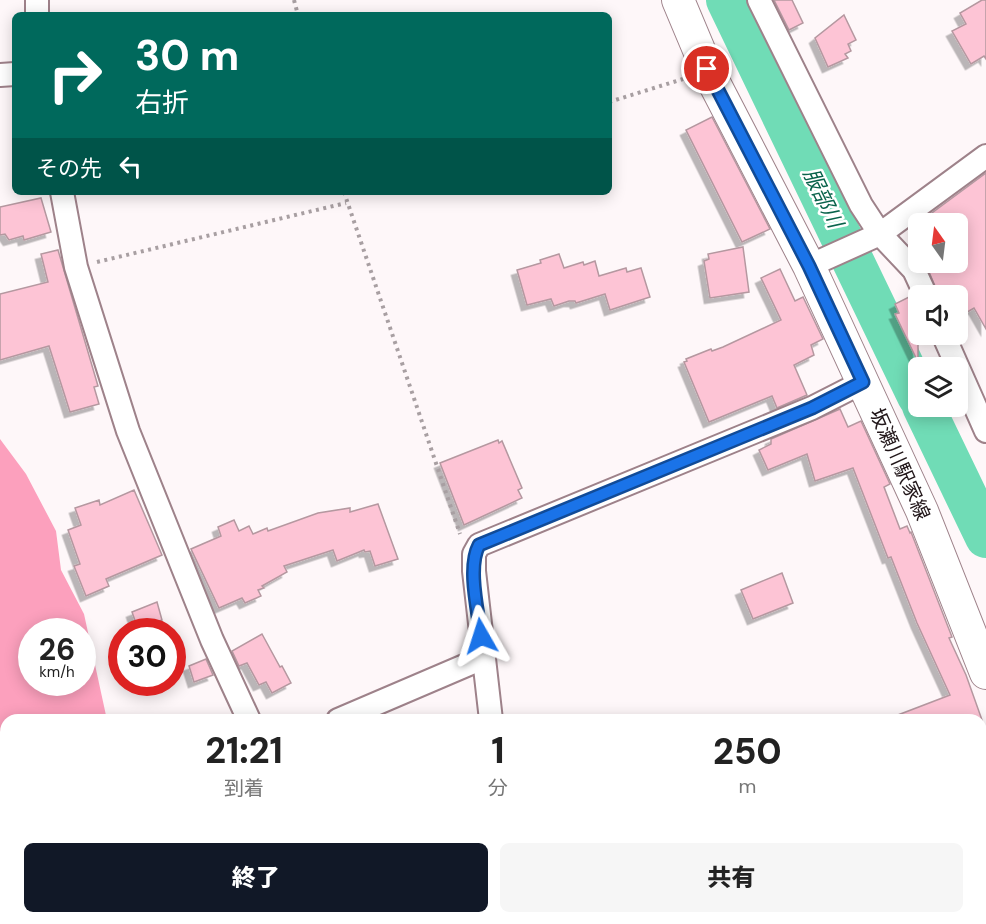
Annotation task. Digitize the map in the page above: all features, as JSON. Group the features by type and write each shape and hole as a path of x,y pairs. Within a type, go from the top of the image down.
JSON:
{"main road":[{"name":"坂瀬川駅家線","path":"678,0 707,69 816,262 863,382 922,511 986,673"}],"street":[{"path":"759,0 861,205 871,237 914,270 921,285"},
{"path":"816,262 871,237 986,156"},
{"path":"63,195 76,267 128,431 212,640 246,714"},
{"path":"948,345 986,431"},
{"path":"490,714 474,571 474,554 479,545 812,408 863,382"},
{"path":"352,714 483,658"}],"path":[{"path":"612,101 693,76 707,69"},
{"path":"345,195 462,538 474,554"},
{"path":"76,267 346,203"}],"shaded area":[{"path":"0,439 26,474 56,531 61,570 85,618 18,618 18,696 96,696 96,669 106,714 0,714"}],"building":[{"path":"774,0 792,0 803,23 789,30"},
{"path":"986,0 986,59 984,56 971,64 952,31 966,24 960,13"},
{"path":"844,15 856,40 848,44 851,51 845,54 848,58 828,67 815,38"},
{"path":"712,117 770,229 742,242 686,130"},
{"path":"986,173 986,329 974,308 968,312 968,285 934,285 930,273 968,273 968,213 932,213"},
{"path":"41,198 51,232 24,240 23,236 9,240 5,234 0,235 0,207"},
{"path":"743,247 749,292 710,298 704,261 709,259 708,254"},
{"path":"58,250 98,386 94,387 99,404 70,412 49,346 0,360 0,294 48,282 41,254"},
{"path":"559,254 564,268 595,261 599,276 626,268 627,272 641,268 650,297 610,310 605,294 576,303 569,301 554,306 551,299 527,305 517,270 541,263 540,260"},
{"path":"780,269 795,301 803,297 823,339 811,345 814,355 794,365 807,395 777,408 772,396 709,422 684,362 687,361 686,359 723,347 781,320 761,278"},
{"path":"908,298 908,341 895,314 899,313 895,304"},
{"path":"910,345 918,345 918,357 916,357"},
{"path":"840,409 848,427 861,421 890,484 884,487 900,529 907,526 911,532 952,637 949,638 966,675 980,714 900,714 950,695 917,623 891,557 888,558 853,468 815,481 807,454 768,470 759,450 771,444 771,439"},
{"path":"498,440 499,443 502,441 522,488 518,490 522,498 464,525 440,463"},
{"path":"134,490 162,555 106,579 109,586 86,596 74,566 80,564 68,530 81,525 75,508 99,500 100,505"},
{"path":"378,504 398,559 375,566 370,551 365,552 364,550 337,561 333,550 284,566 287,572 262,586 264,588 258,590 261,596 245,603 242,598 219,608 191,549 221,536 218,527 234,520 239,531 249,526 253,534 318,513 350,508 350,512"},
{"path":"782,573 793,603 753,619 741,590"},
{"path":"157,602 161,618 134,618 132,612"},
{"path":"262,634 291,683 272,693 266,682 259,685 247,663 239,666 232,651"},
{"path":"206,659 213,675 194,682 189,666"}],"waterway":[{"name":"服部川","path":"727,0 908,375"},
{"name":"服部川","path":"928,417 986,537"}],"route":[{"path":"481,636 474,571 474,554 479,545 812,408 863,382 809,266 707,69"}]}
